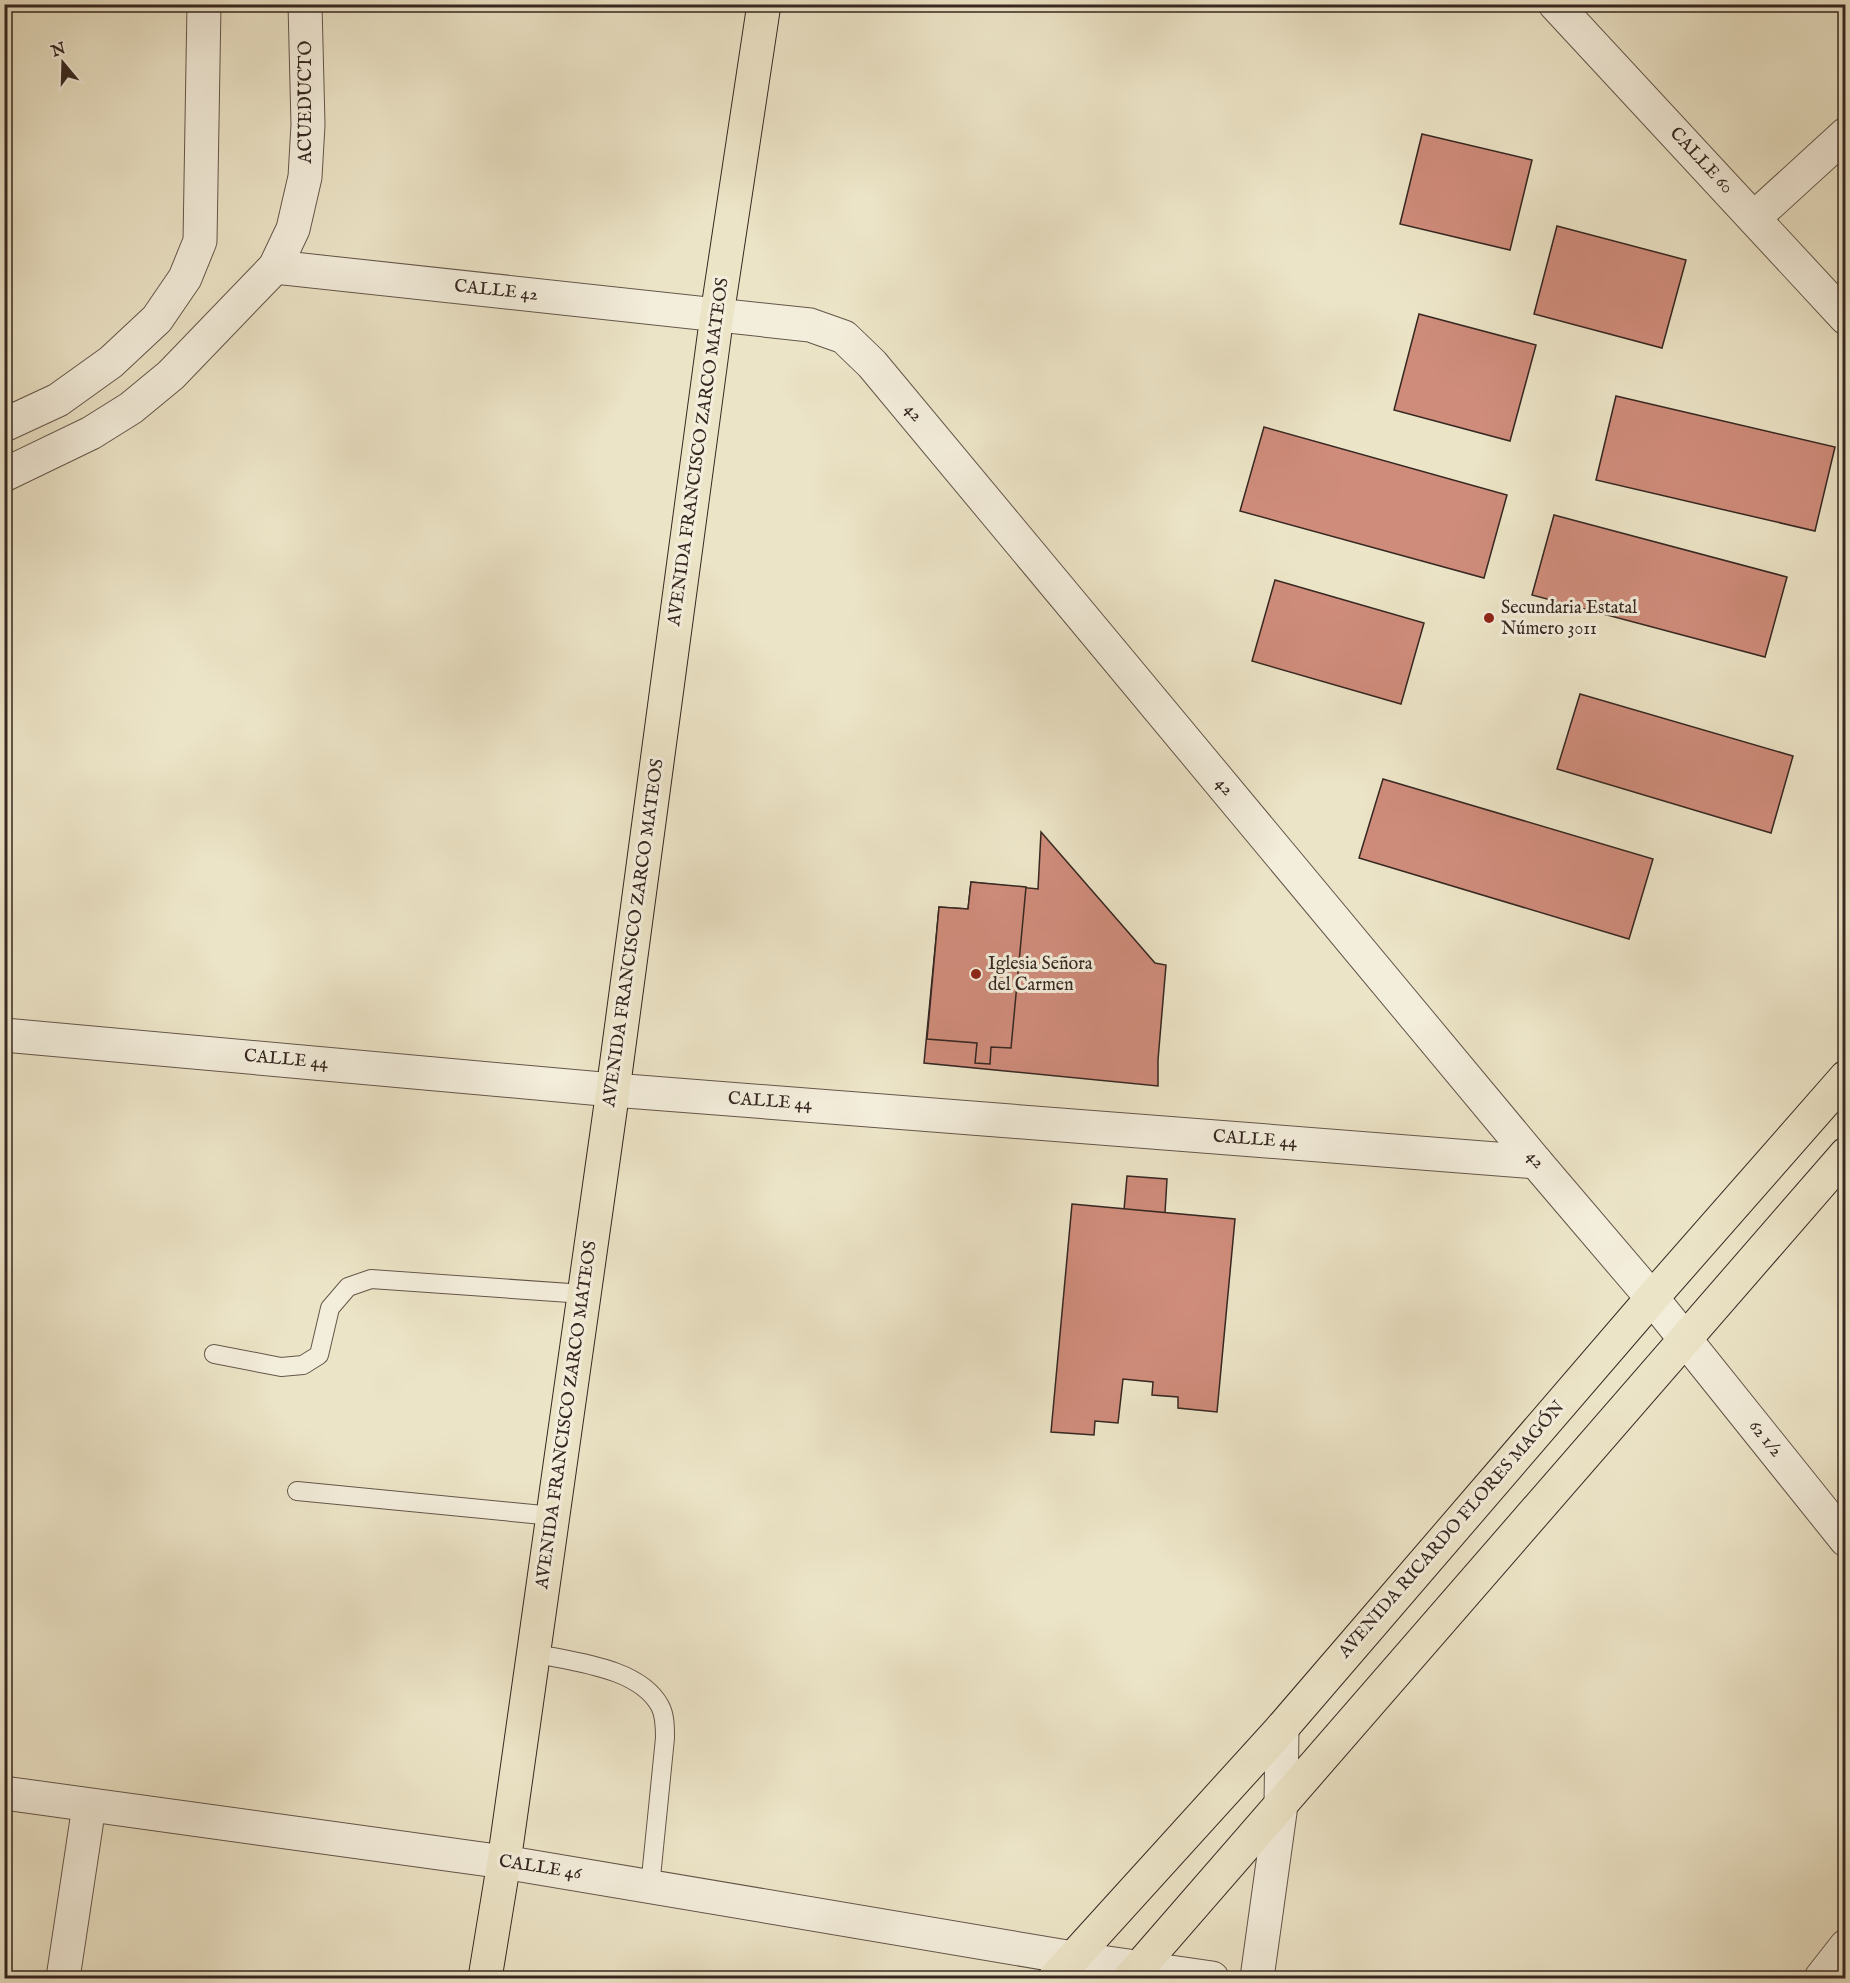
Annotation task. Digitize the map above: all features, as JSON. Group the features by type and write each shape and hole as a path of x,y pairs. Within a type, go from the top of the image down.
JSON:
{"main road":[{"name":"AVENIDA FRANCISCO ZARCO MATEOS","path":"486,1978 613,1090 717,315 764,4"},
{"name":"AVENIDA RICARDO FLORES MAGÓN","path":"1064,1968 1282,1728 1845,1077"},
{"path":"1135,1973 1845,1154"}],"street":[{"path":"4,425 58,400 111,362 158,319 185,278 200,241 204,4"},
{"name":"ACUEDUCTO","path":"4,475 91,433 131,408 171,375 275,267 293,229 305,177 308,125 305,4"},
{"name":"CALLE 60","path":"1557,5 1845,318"},
{"path":"1754,218 1845,134"},
{"name":"CALLE 42","path":"275,267 717,315"},
{"name":"42","path":"717,315 810,325 844,337 872,364 1684,1338"},
{"name":"CALLE 44","path":"4,1035 613,1090 1536,1162"},
{"name":"62 1/2","path":"1684,1338 1845,1540"},
{"path":"1257,1978 1281,1805 1282,1728"},
{"name":"CALLE 46","path":"4,1793 504,1862 650,1887 1064,1968 1212,1978"},
{"path":"63,1978 89,1806"},
{"path":"1821,1978 1845,1946"}],"lane":[{"path":"214,1354 281,1367 303,1365 319,1355 330,1308 348,1287 371,1279 584,1294"},
{"path":"297,1491 553,1516"},
{"path":"533,1653 630,1677 659,1705 664,1718 666,1738 650,1887"}],"building":[{"path":"1422,134 1532,160 1510,250 1400,224"},
{"path":"1557,226 1686,260 1662,348 1534,314"},
{"path":"1419,314 1536,345 1510,441 1394,410"},
{"path":"1616,396 1835,447 1815,531 1596,480"},
{"name":"Secundaria Estatal Número 3011","path":"1264,427 1507,495 1484,578 1240,511"},
{"name":"Secundaria Estatal Número 3011","path":"1554,515 1787,577 1765,657 1532,595"},
{"path":"1275,580 1424,623 1401,704 1252,661"},
{"path":"1580,694 1793,756 1771,833 1557,769"},
{"path":"1383,779 1653,859 1629,939 1359,858"},
{"path":"1041,832 1155,963 1166,965 1158,1086 924,1063 939,907 968,909 971,882 1038,889"},
{"name":"Iglesia Señora del Carmen","path":"971,882 1026,887 1011,1048 991,1047 990,1064 975,1063 977,1043 927,1039 939,907 968,909"},
{"path":"1127,1176 1167,1179 1165,1213 1124,1210"},
{"path":"1072,1204 1235,1219 1217,1412 1178,1408 1178,1397 1152,1395 1153,1382 1123,1379 1118,1423 1095,1421 1094,1435 1051,1432"}],"place":[{"name":"Secundaria Estatal Número 3011","path":"1489,618"},
{"name":"Iglesia Señora del Carmen","path":"976,974"}]}
